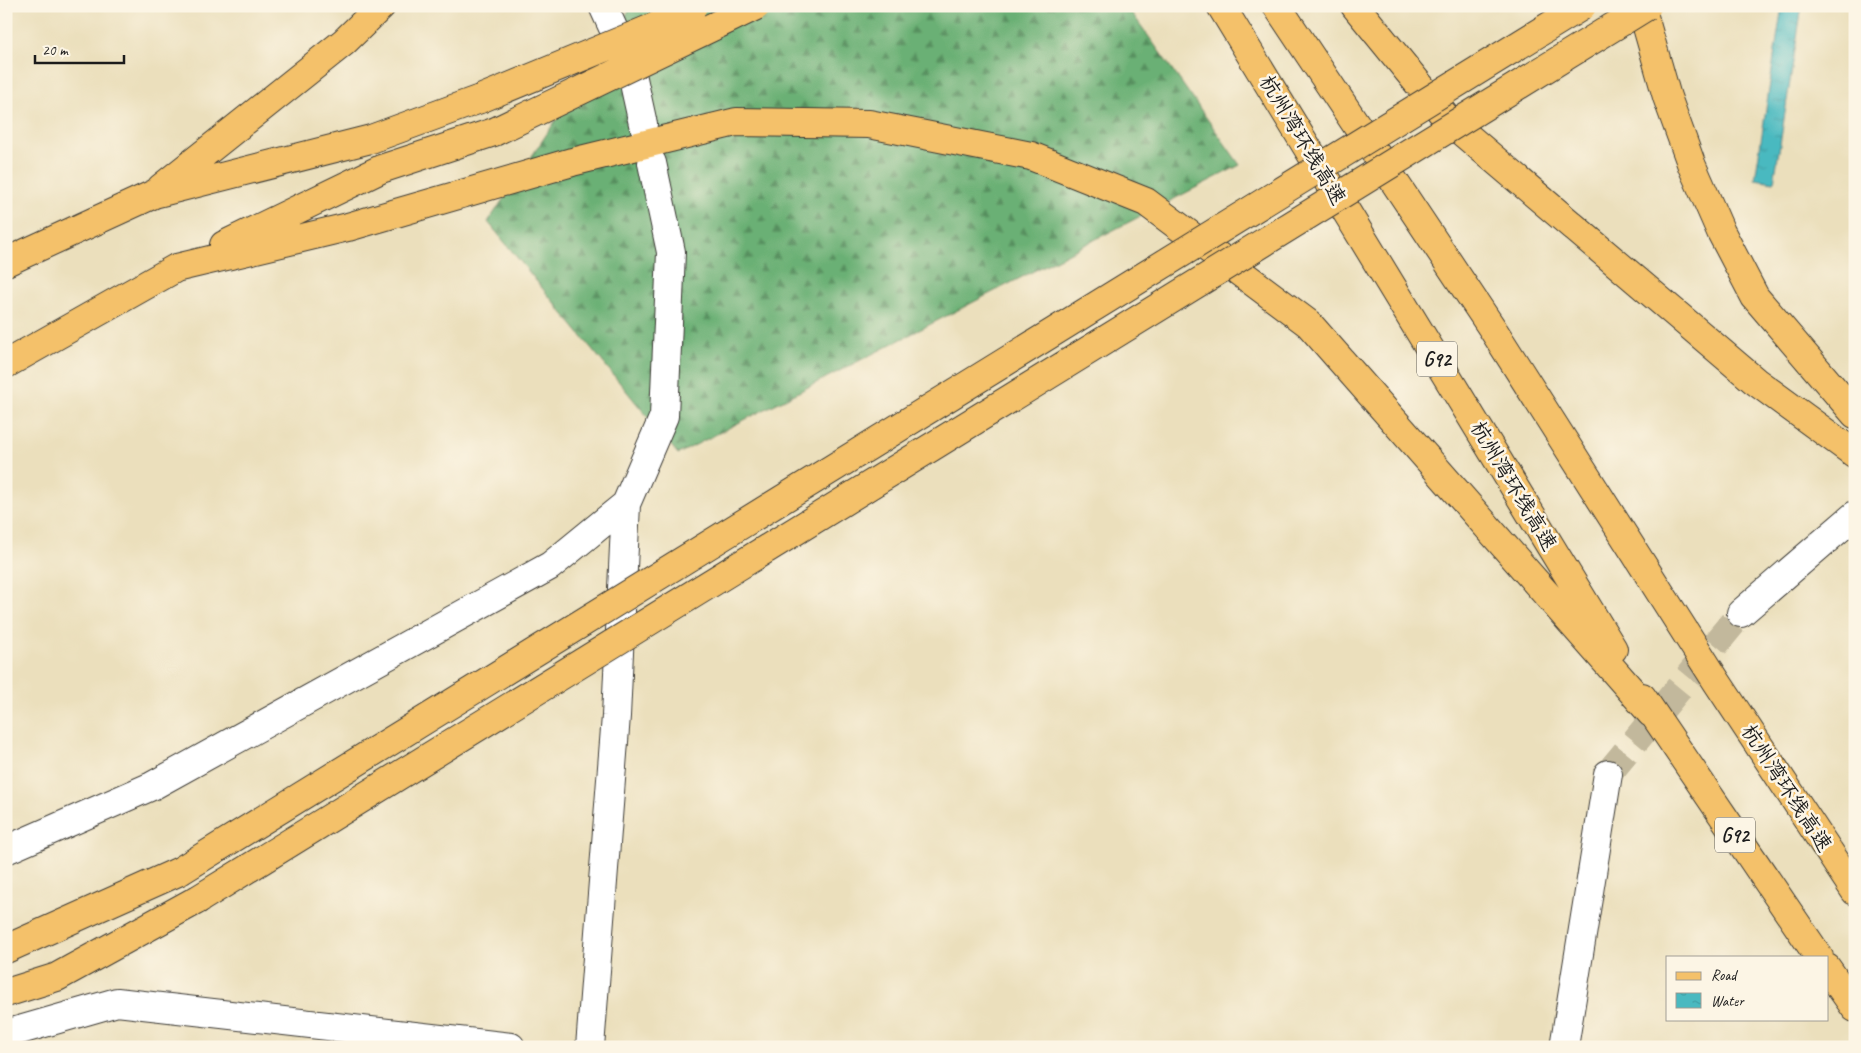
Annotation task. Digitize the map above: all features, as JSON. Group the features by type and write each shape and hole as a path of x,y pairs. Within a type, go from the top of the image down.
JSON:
{"main road":[{"path":"154,194 344,42 381,6"},
{"path":"6,262 154,194 371,139 480,99 652,28 693,6"},
{"path":"6,364 176,268 381,170 494,132 756,6"},
{"name":"杭州湾环线高速","path":"1220,6 1652,713 1818,956"},
{"name":"杭州湾环线高速","path":"1277,6 1492,328 1717,682 1855,890"},
{"path":"1355,6 1448,120 1754,381 1855,454"},
{"path":"6,949 180,871 1582,6"},
{"path":"1641,6 1667,97 1692,166 1721,232 1754,297 1855,414"},
{"path":"6,993 57,977 197,900 1647,6"},
{"path":"176,268 348,227 572,162 736,122 869,124 1031,156 1146,202 1309,324 1652,713"},
{"path":"1828,969 1855,1008"}],"street":[{"path":"603,6 630,65 643,124"},
{"path":"590,1047 616,716 626,504 664,416 671,252 652,163"},
{"path":"6,850 152,786 541,570 626,504"},
{"path":"1740,613 1855,515"},
{"path":"1564,1047 1608,774"},
{"path":"6,1034 117,1002 511,1047"}],"green space":[{"path":"632,6 1127,6 1240,165 678,454 488,222"}],"water":[{"path":"1782,6 1802,6 1774,182 1755,179"}],"tunnel":[{"path":"1608,774 1741,613"}]}
